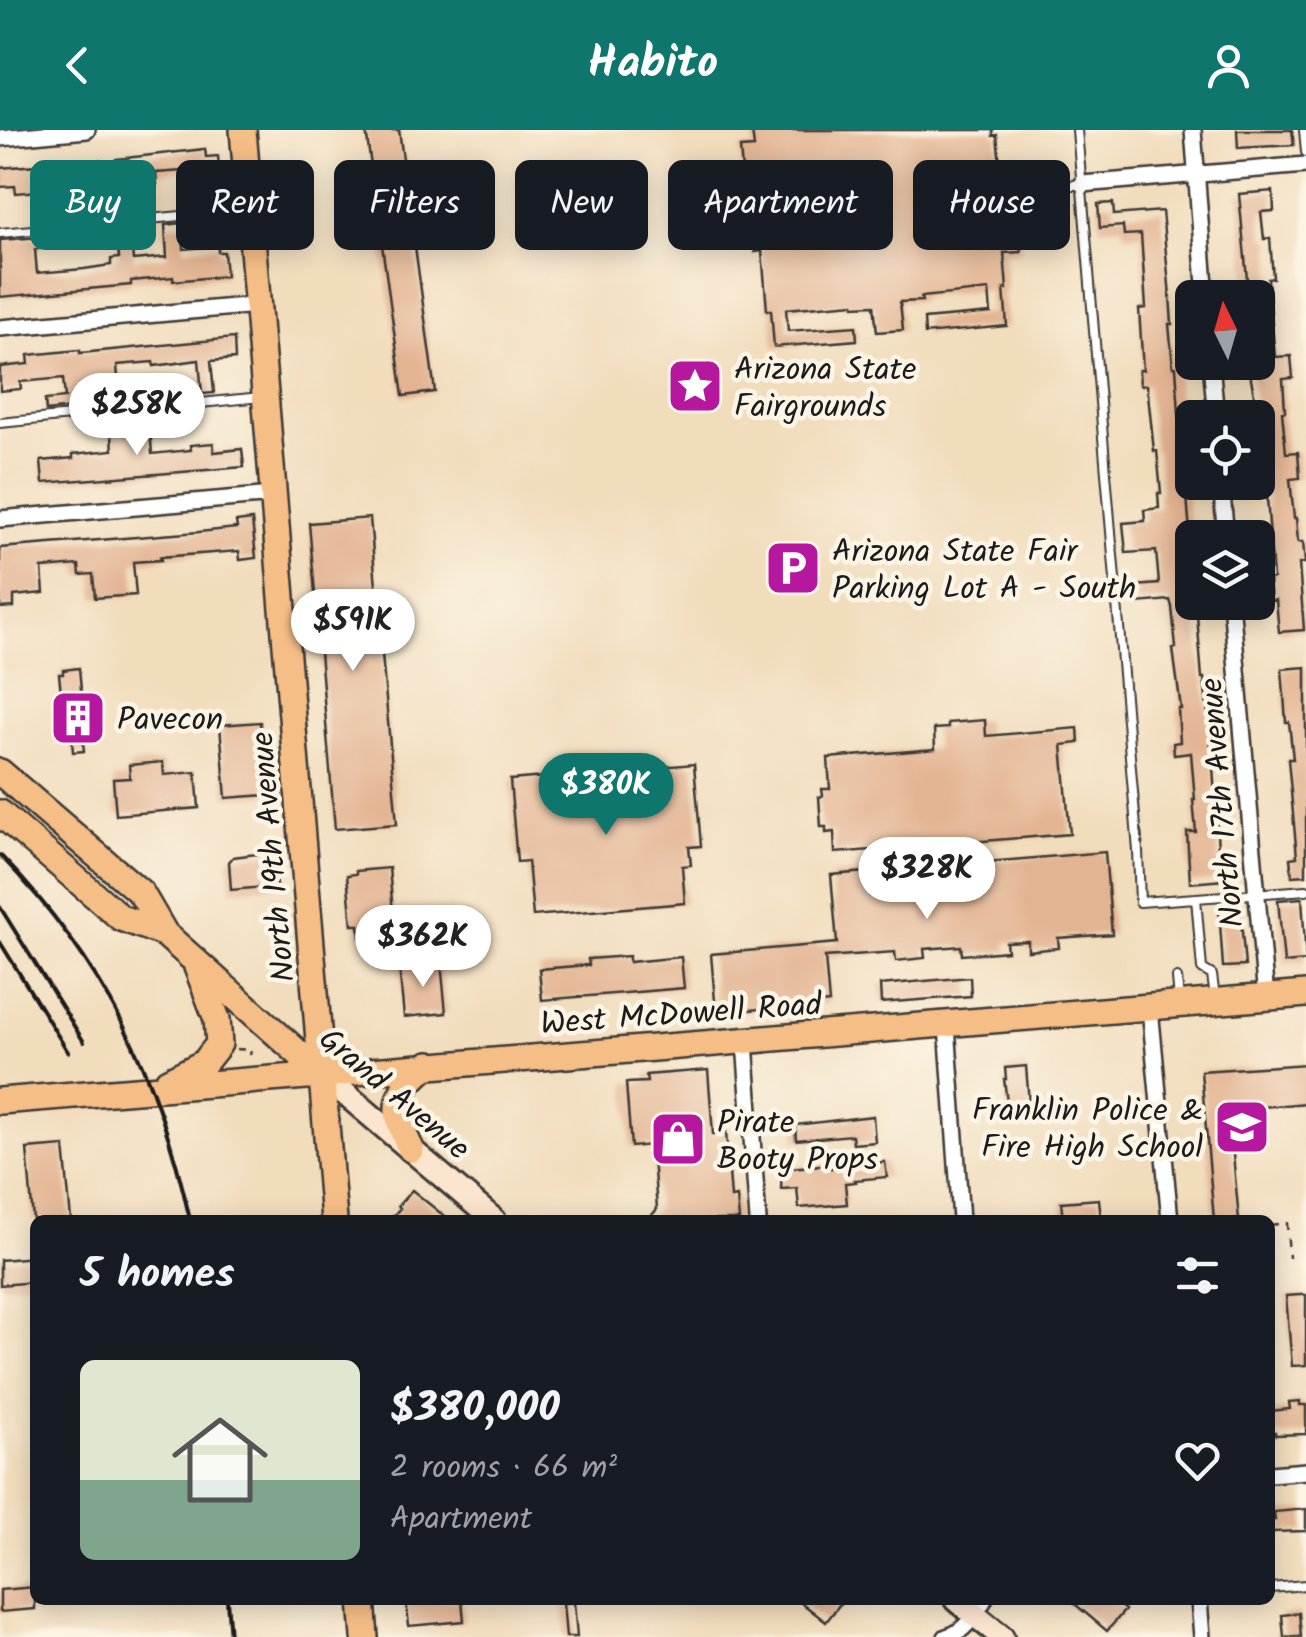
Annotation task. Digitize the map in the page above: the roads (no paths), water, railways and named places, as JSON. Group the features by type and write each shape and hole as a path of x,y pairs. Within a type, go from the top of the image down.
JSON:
{"main road":[{"name":"North 19th Avenue","path":"243,130 246,160"},
{"name":"North 19th Avenue","path":"253,250 334,1215"},
{"name":"Grand Avenue","path":"0,772 141,893 165,934 195,963 488,1215"},
{"name":"Grand Avenue","path":"0,813 121,918 165,934"},
{"path":"152,1088 204,1063 219,1044 216,1018 195,963"},
{"name":"West McDowell Road","path":"0,1101 1306,994"},
{"path":"411,1149 399,1119 398,1099 404,1086 428,1064"},
{"path":"362,1605 365,1637"},
{"path":"972,1605 1002,1637"}],"street":[{"path":"0,138 86,130"},
{"path":"1193,130 1205,280"},
{"path":"1082,184 1306,165"},
{"path":"0,328 257,305"},
{"path":"0,519 273,495"},
{"name":"North 17th Avenue","path":"1233,620 1266,998"},
{"path":"1150,1008 1170,1215"},
{"path":"947,1026 962,1215"},
{"path":"745,1042 758,1215"},
{"path":"1275,1474 1306,1471"},
{"path":"946,1637 958,1633 972,1605"},
{"path":"1199,1605 1202,1637"}],"lane":[{"path":"1076,130 1140,902 1306,890"},
{"path":"1304,130 1306,152"},
{"path":"1070,185 1082,184"},
{"path":"0,233 176,217"},
{"path":"0,423 266,396"},
{"path":"1196,898 1202,969 1212,976 1215,1002"},
{"path":"1176,978 1180,1005"},
{"path":"1275,1588 1306,1585"}],"railway":[{"path":"0,855 69,937 122,1023 162,1117 189,1215"},
{"path":"0,907 84,1042"},
{"path":"0,942 68,1052"},
{"path":"227,1605 230,1637"}],"place":[{"name":"Arizona State Fairgrounds","path":"695,386"},
{"name":"Arizona State Fair Parking Lot A - South","path":"793,568"},
{"name":"Pavecon","path":"78,718"},
{"name":"Franklin Police & Fire High School","path":"1242,1127"},
{"name":"Pirate Booty Props","path":"678,1139"}]}
